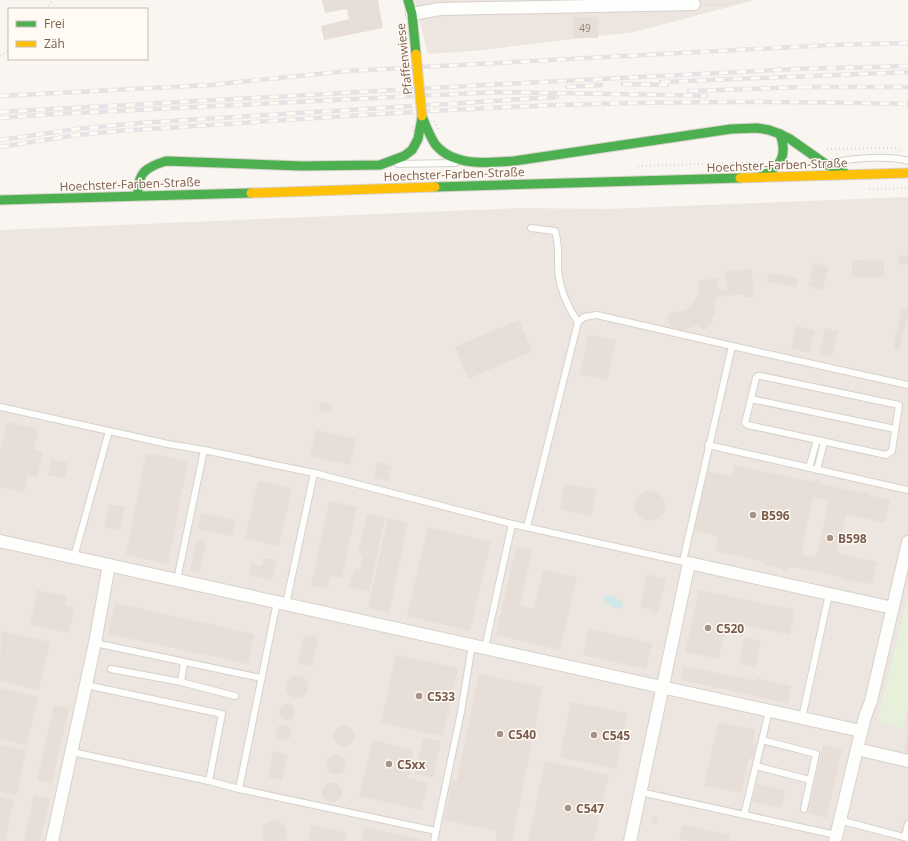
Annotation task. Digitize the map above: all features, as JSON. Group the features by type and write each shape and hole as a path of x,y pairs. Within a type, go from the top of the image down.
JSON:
{"main road":[{"name":"Pfaffenwiese","path":"408,0 412,14 424,133 448,155 460,160 476,162 514,161 731,129 758,128 780,134 799,145 827,165 848,175"},
{"path":"138,196 138,182 146,169 154,164 166,161 302,166 380,165 408,154 424,133"},
{"path":"759,178 776,169 785,158 784,147 780,134"},
{"name":"Hoechster-Farben-Straße","path":"0,200 908,173"}],"street":[{"path":"412,14 440,9 694,4"},
{"path":"0,541 861,731"},
{"path":"836,838 861,731 871,701 908,542"},
{"path":"630,841 663,687 686,562 893,608"},
{"path":"52,841 95,643 109,565"},
{"path":"857,749 908,760"}],"lane":[{"path":"811,175 827,165 844,160 893,158 908,161"},
{"path":"380,165 476,162"},
{"path":"531,228 555,230 559,248 558,269 564,296 570,311 578,322"},
{"path":"527,527 578,322 584,317 597,315 908,385"},
{"path":"0,406 168,444 314,473 512,524 686,562 708,446 732,346"},
{"path":"761,376 900,405 895,430 892,451 886,455 748,425 745,423 756,378 761,376"},
{"path":"751,399 895,430"},
{"path":"74,557 109,431"},
{"path":"810,468 817,440"},
{"path":"817,470 824,442"},
{"path":"708,446 908,490"},
{"path":"177,580 204,450"},
{"path":"239,789 261,678 314,473"},
{"path":"485,648 512,524"},
{"path":"802,718 829,594"},
{"path":"95,643 261,678"},
{"path":"434,841 461,712 472,645"},
{"path":"180,682 184,662"},
{"path":"111,668 180,682 235,696"},
{"path":"86,685 222,714 209,781"},
{"path":"744,815 769,711"},
{"path":"762,740 816,754 804,809"},
{"path":"72,752 436,831"},
{"path":"756,766 810,780"},
{"path":"640,792 744,815 836,838"},
{"path":"840,820 906,838 908,824"}],"path":[{"path":"47,8 53,0"},
{"path":"694,4 724,5 741,0"}],"shaded area":[{"path":"414,0 755,0 634,32 473,51 428,54"},
{"path":"908,197 908,841 0,841 0,230 522,208 606,209"}],"green space":[{"path":"908,594 908,705 903,729 877,722"}],"water":[{"path":"607,595 616,598 624,605 620,609 606,603 604,599"}],"building":[{"path":"322,0 378,0 383,28 324,40 321,26 349,19 347,9 325,13"},
{"path":"573,17 598,17 598,38 573,38"},
{"path":"908,255 908,264 899,265 898,256"},
{"path":"852,260 884,261 884,277 852,277"},
{"path":"813,263 828,267 823,290 808,286"},
{"path":"751,269 754,297 744,298 744,294 717,297 713,308 716,310 711,323 703,331 698,325 678,332 677,328 668,325 668,314 685,310 694,302 698,294 698,281 717,278 718,289 727,290 725,272"},
{"path":"768,273 798,278 796,287 767,282"},
{"path":"901,309 908,311 899,351 893,349"},
{"path":"519,320 532,351 468,379 455,347"},
{"path":"796,326 815,330 809,353 791,348"},
{"path":"825,328 838,331 832,357 819,354"},
{"path":"588,335 616,340 607,380 580,374"},
{"path":"320,402 333,405 331,413 318,410"},
{"path":"7,422 38,429 34,449 43,452 37,477 28,474 24,493 0,487 0,452"},
{"path":"316,430 356,439 350,465 310,456"},
{"path":"146,453 188,461 168,564 126,555"},
{"path":"51,459 68,463 65,478 48,475"},
{"path":"377,462 392,466 389,481 373,478"},
{"name":"B596","path":"734,465 814,482 814,480 821,481 820,484 864,493 864,491 870,493 869,495 890,500 885,523 846,514 837,553 877,562 872,584 842,579 842,577 795,567 789,567 788,572 782,571 782,569 764,565 765,562 715,551 718,536 694,530 707,471 732,477","holes":["813,497 829,500 816,558 801,554"]},
{"path":"258,481 292,488 279,546 245,538"},
{"path":"565,484 596,490 591,516 560,509"},
{"path":"650,491 661,495 665,506 661,517 650,521 639,517 635,506 639,495"},
{"path":"329,501 357,507 342,578 330,576 327,589 311,586"},
{"path":"109,504 125,507 120,531 104,527"},
{"path":"201,513 236,520 232,536 197,529"},
{"path":"367,514 385,518 369,592 349,587 354,568 360,569 363,555 358,554"},
{"path":"388,518 408,522 389,613 368,608"},
{"path":"428,527 491,542 470,631 407,616"},
{"path":"197,539 206,541 200,572 190,570"},
{"path":"516,547 532,550 520,606 534,609 543,570 577,577 560,650 496,635"},
{"path":"264,558 277,560 272,580 249,575 251,564 262,566"},
{"path":"647,574 666,579 658,613 653,612 653,610 640,607"},
{"path":"37,590 67,596 65,606 74,607 69,633 30,625"},
{"name":"C520","path":"699,590 795,610 790,635 727,621 719,659 685,652"},
{"path":"115,603 254,634 248,664 108,634"},
{"path":"589,629 652,643 646,669 583,655"},
{"path":"1,631 50,642 39,690 0,681"},
{"path":"304,635 318,637 312,666 298,663"},
{"path":"744,637 761,641 755,667 739,663"},
{"name":"C533","path":"396,655 458,668 443,736 381,723"},
{"path":"684,666 756,681 756,678 791,686 788,703 681,680"},
{"name":"C540","path":"479,674 543,687 512,841 496,841 497,831 444,820 452,780 457,781"},
{"path":"297,676 305,679 308,687 305,695 297,698 289,695 286,687 289,679"},
{"path":"0,688 38,697 27,745 0,739"},
{"name":"C545","path":"571,702 628,713 616,769 560,757"},
{"path":"287,704 294,709 295,712 290,719 287,720 280,715 279,712 284,705"},
{"path":"54,705 69,708 52,783 37,780"},
{"path":"718,722 755,730 752,743 756,745 753,759 749,758 741,793 704,786"},
{"path":"283,725 290,730 291,733 286,740 283,741 276,736 275,733 280,726"},
{"path":"344,725 352,728 355,736 352,744 344,747 336,744 333,736 336,728"},
{"path":"908,735 908,752 904,751"},
{"path":"423,738 441,741 433,778 415,774"},
{"name":"C5xx","path":"373,740 414,750 408,778 428,783 421,810 359,796"},
{"path":"0,745 26,750 17,795 0,792"},
{"path":"823,745 842,749 827,818 808,814"},
{"path":"273,751 288,755 282,780 268,777"},
{"path":"336,755 343,758 346,765 343,772 336,775 329,772 326,765 329,758"},
{"name":"C547","path":"545,761 609,775 594,841 528,841"},
{"path":"332,782 339,785 342,792 339,799 332,802 325,799 322,792 325,785"},
{"path":"757,784 785,790 781,808 753,802"},
{"path":"34,795 50,799 40,841 24,841"},
{"path":"0,797 14,800 5,841 0,841"},
{"path":"653,816 659,818 657,824 652,823"},
{"path":"275,820 280,822 286,828 287,836 284,841 265,841 262,836 263,827 267,823"},
{"path":"311,825 347,833 345,841 308,841"},
{"path":"682,825 729,835 729,839 733,841 689,841 679,839"},
{"path":"364,827 421,839 421,841 361,841"}],"railway":[{"path":"0,96 210,85 347,71 830,45 908,43"},
{"path":"0,112 796,69 908,66"},
{"path":"661,82 908,72"},
{"path":"623,84 667,85"},
{"path":"567,87 601,85"},
{"path":"803,87 908,87"},
{"path":"689,91 807,87"},
{"path":"0,118 497,92 706,96"},
{"path":"0,140 76,129 139,123 557,97"},
{"path":"0,147 77,135 118,131 503,107 689,102 908,104"}],"traffic: fast":[{"path":"408,0 412,14 416,54"},
{"path":"422,116 433,141 442,151 451,157 472,162 482,163 514,161 731,129 757,128 769,130 790,139 827,165 845,173"},
{"path":"138,195 139,181 144,172 153,166 166,161 302,166 380,165 404,156 412,150 418,139 422,117"},
{"path":"760,177 778,165 781,160 783,149 780,134"},
{"path":"435,187 740,178"},
{"path":"0,200 251,193"}],"traffic: slow":[{"path":"416,54 422,116"},
{"path":"740,178 908,173"},
{"path":"251,193 435,187"}],"place":[{"name":"B596","path":"753,515"},
{"name":"B598","path":"830,538"},
{"name":"C520","path":"708,628"},
{"name":"C533","path":"419,696"},
{"name":"C540","path":"500,734"},
{"name":"C545","path":"594,735"},
{"name":"C5xx","path":"389,764"},
{"name":"C547","path":"568,808"}]}
